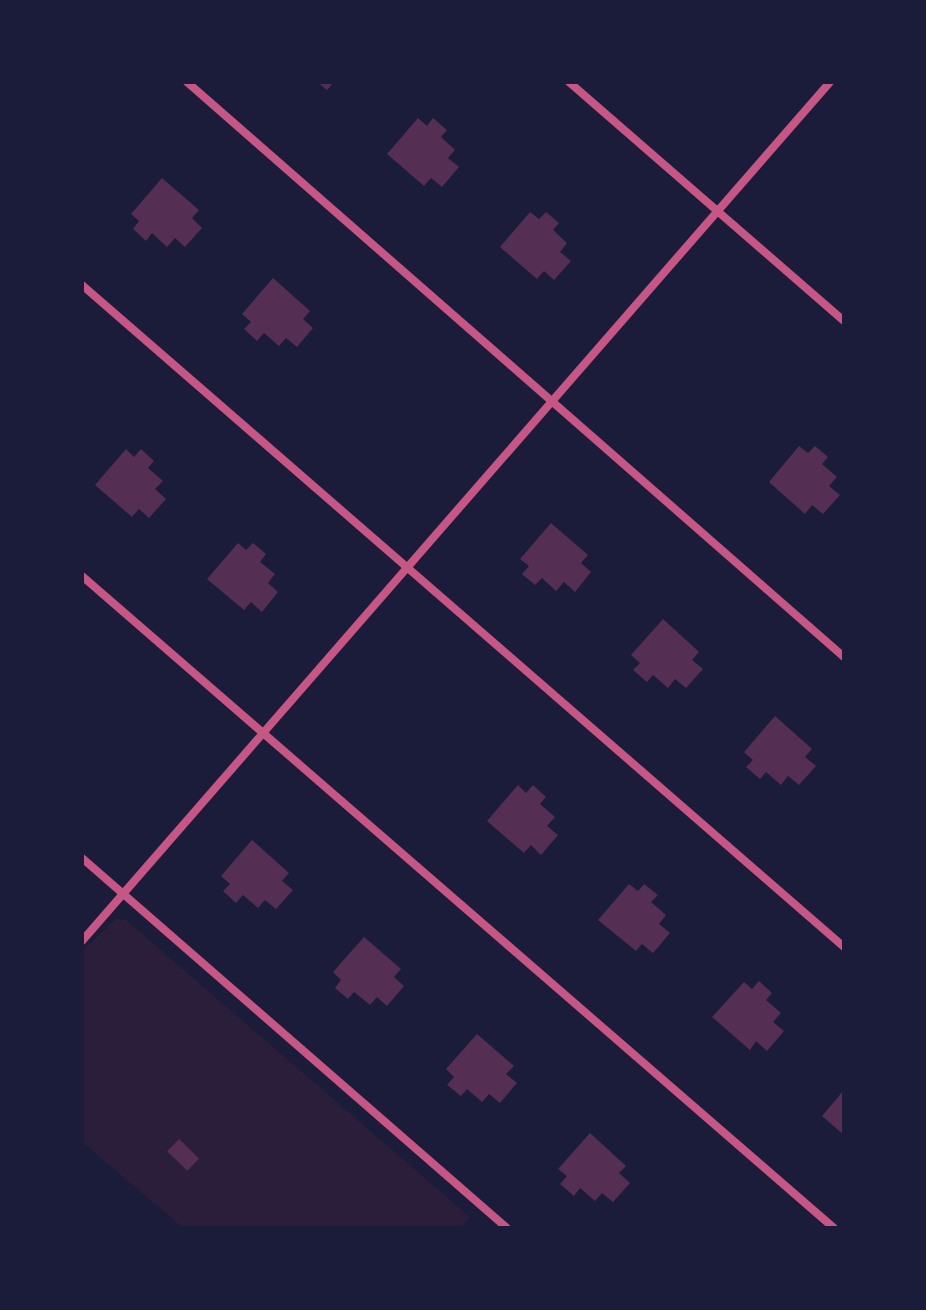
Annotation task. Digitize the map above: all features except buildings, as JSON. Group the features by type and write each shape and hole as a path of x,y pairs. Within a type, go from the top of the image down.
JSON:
{"street":[{"path":"187,82 844,657"},
{"path":"569,82 844,321"},
{"path":"82,941 830,82"},
{"path":"82,285 844,947"},
{"path":"82,576 834,1228"},
{"path":"82,858 507,1228"}],"shaded area":[{"path":"116,919 126,920 470,1217 461,1228 183,1228 82,1142 82,951"}]}
